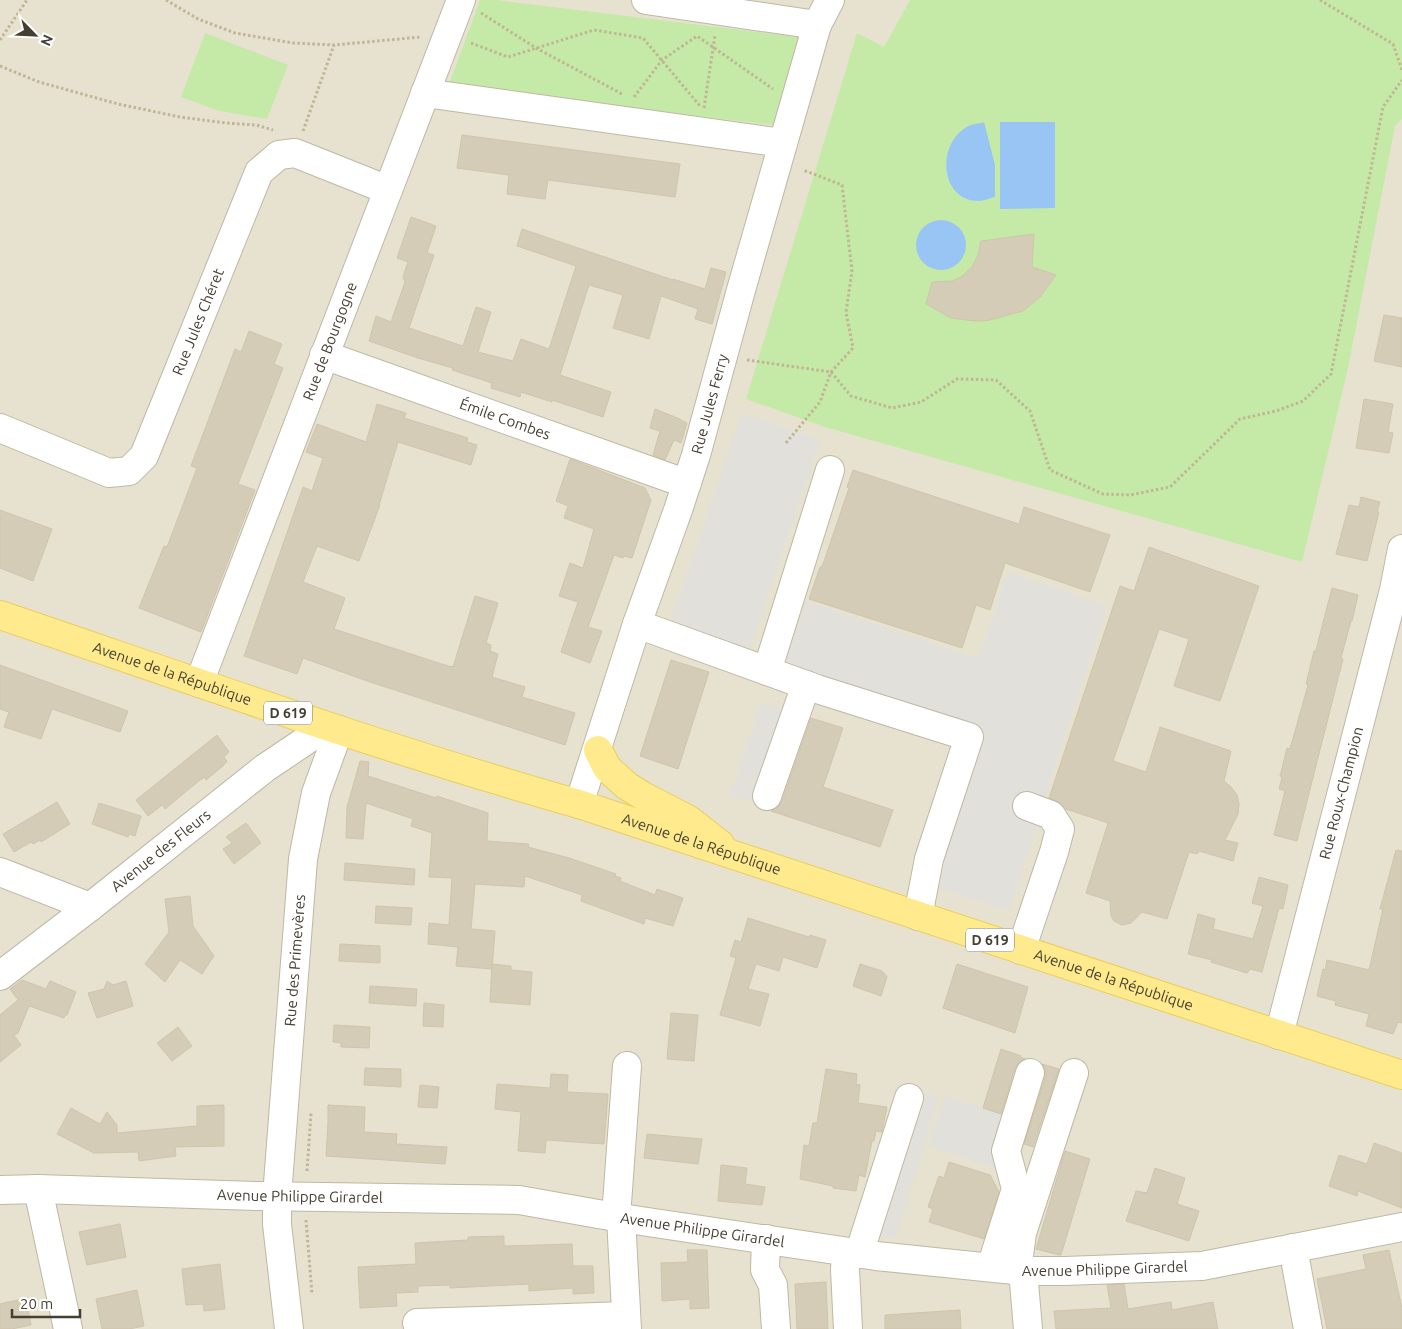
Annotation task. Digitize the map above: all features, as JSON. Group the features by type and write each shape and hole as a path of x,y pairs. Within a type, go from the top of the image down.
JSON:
{"main road":[{"name":"Avenue de la République","path":"0,615 327,726 521,788 579,804 1402,1075"},
{"path":"598,750 607,768 627,786 690,820 735,855"}],"street":[{"path":"646,0 817,24"},
{"name":"Rue Jules Ferry","path":"579,804 598,750 637,624 687,483 817,24 830,0"},
{"name":"Rue de Bourgogne","path":"199,683 448,34 469,5"},
{"path":"425,93 783,142"},
{"path":"295,152 388,190"},
{"name":"Rue Jules Chéret","path":"0,428 109,473 129,471 144,456 259,172 279,155 295,152"},
{"name":"Émile Combes","path":"324,355 687,483"},
{"path":"767,671 830,470"},
{"name":"Rue Roux-Champion","path":"1279,1035 1394,590 1402,549"},
{"path":"637,624 806,685 969,737 929,859 918,916"},
{"path":"767,796 806,685"},
{"name":"Avenue des Fleurs","path":"0,976 265,768 327,726"},
{"name":"Rue des Primevères","path":"289,1329 277,1224 277,1196 303,859 327,726"},
{"path":"1021,950 1060,829 1051,815 1027,806"},
{"path":"0,872 90,907"},
{"path":"417,1324 627,1322 619,1217 627,1066"},
{"path":"1028,1329 1009,1269 1016,1189 1004,1148 1030,1073"},
{"path":"1009,1269 1019,1255 1022,1233 1074,1073"},
{"path":"848,1329 845,1270 853,1253 909,1098"},
{"path":"38,1189 68,1329"},
{"name":"Avenue Philippe Girardel","path":"0,1190 38,1189 256,1196 519,1200 853,1253 1009,1269 1065,1271 1202,1266 1402,1227"},
{"path":"766,1240 765,1270 774,1285 776,1329"},
{"path":"1293,1248 1308,1329"}],"path":[{"path":"0,40 27,0"},
{"path":"166,0 198,19 235,33 293,43 334,45 448,34 508,57 594,30 643,38 704,112 718,10"},
{"path":"1320,0 1393,44 1402,70"},
{"path":"469,5 536,48 623,95"},
{"path":"632,100 662,60 697,36 794,104"},
{"path":"295,152 334,45"},
{"path":"0,66 39,82 118,104 180,117 226,123 256,124 274,130"},
{"path":"722,356 831,372 851,396 892,408 921,402 957,379 996,380 1030,411 1050,470 1103,494 1130,495 1170,487 1240,419 1276,411 1303,401 1331,374 1383,107 1402,80"},
{"path":"786,443 820,402 831,372 853,348 846,312 852,271 842,185 803,170"}],"shaded area":[{"path":"0,0 1402,0 1402,1329 0,1329"},
{"path":"742,413 821,440 749,650 670,623"},
{"path":"1008,572 1107,606 1009,911 926,884 975,731 783,668 806,601 978,658"},
{"path":"761,702 788,711 758,804 730,795"},
{"path":"922,1093 939,1098 895,1238 876,1236"},
{"path":"945,1096 1011,1117 995,1168 928,1146"}],"green space":[{"path":"480,0 496,0 799,37 774,125 448,87"},
{"path":"910,0 1402,0 1402,119 1395,126 1348,368 1302,562 825,427 746,399 857,33 884,47"},
{"path":"205,33 288,65 267,119 219,111 181,97"}],"water":[{"path":"984,122 995,165 995,197 979,201 966,199 950,183 947,172 947,159 950,147 956,137 967,127"},
{"path":"1000,122 1055,122 1055,208 1000,209"},
{"path":"941,220 955,224 962,231 966,245 962,259 955,266 941,270 927,266 920,259 916,245 920,231 927,224"}],"building":[{"path":"462,135 680,164 675,197 548,180 545,199 507,194 509,175 457,168"},
{"path":"411,217 436,226 427,253 434,255 409,328 463,346 476,307 491,312 478,352 513,361 521,339 549,349 576,266 517,246 522,229 705,289 711,268 726,272 712,324 695,319 698,309 661,296 649,339 613,328 623,295 589,285 560,375 611,392 603,417 552,400 552,402 521,392 520,397 491,388 492,383 452,370 453,368 369,341 376,316 391,322 405,282 403,277 408,262 397,258"},
{"path":"1034,234 1032,267 1056,275 1041,296 1023,311 986,321 974,321 951,318 926,304 932,282 952,281 961,277 972,267 978,255 981,241"},
{"path":"1384,315 1402,318 1402,367 1374,361"},
{"path":"249,331 282,344 274,364 283,368 238,484 255,490 201,632 139,608 164,546 167,547 197,468 191,466 235,349 241,352"},
{"path":"1364,399 1393,404 1388,432 1393,433 1389,453 1356,448"},
{"path":"377,404 406,413 404,418 468,438 467,442 477,445 471,465 398,442 380,505 359,561 317,546 303,582 345,598 334,629 451,667 453,667 475,596 498,603 486,643 491,645 490,651 498,654 492,677 525,687 522,697 575,713 565,745 370,682 303,658 297,674 244,656 303,487 312,491 323,458 306,452 317,424 366,442"},
{"path":"655,409 687,423 681,443 674,440 665,460 653,455 660,431 650,428"},
{"path":"570,459 645,488 651,500 632,558 614,555 588,627 602,631 590,663 561,652 578,602 559,596 570,563 583,568 594,529 564,518 568,506 556,501"},
{"path":"853,470 1019,524 1024,507 1110,535 1090,592 1005,563 990,610 976,605 962,648 809,599 849,488 847,487"},
{"path":"1361,497 1380,502 1367,561 1336,554 1349,505 1359,507"},
{"path":"0,510 52,529 33,581 0,568"},
{"path":"1149,547 1259,586 1220,701 1174,686 1189,639 1159,629 1113,761 1146,772 1160,727 1231,751 1224,781 1237,795 1239,804 1238,814 1225,840 1238,843 1233,861 1199,851 1197,854 1189,852 1167,919 1142,912 1131,923 1122,925 1114,921 1111,916 1110,901 1086,893 1108,823 1066,809 1057,801 1049,798 1120,586 1134,591"},
{"path":"1332,588 1358,595 1297,841 1274,835 1285,791 1279,789 1282,778 1280,776 1287,748 1290,749 1308,685 1306,684 1314,651 1316,651"},
{"path":"671,660 709,672 678,769 640,756"},
{"path":"0,665 128,711 120,732 52,709 41,739 4,727 9,712 0,709"},
{"path":"811,718 843,728 823,787 893,810 880,847 771,811 778,807 782,801"},
{"path":"217,735 229,752 224,757 227,762 206,780 205,777 200,780 165,809 162,805 148,816 136,800"},
{"path":"360,761 369,762 368,776 488,813 487,841 529,844 528,847 569,858 616,874 615,876 621,878 620,881 655,895 657,889 683,898 673,926 645,918 644,924 581,901 582,895 525,876 524,887 475,884 471,929 495,931 492,969 456,966 458,947 428,944 429,923 449,925 452,878 429,877 432,833 411,826 413,819 366,803 363,839 346,838 347,807"},
{"path":"57,802 70,824 41,842 40,840 33,844 31,842 14,852 3,834"},
{"path":"99,803 141,816 135,836 129,834 128,837 92,824"},
{"path":"246,823 261,843 234,864 223,849 232,843 226,837"},
{"path":"1396,850 1402,851 1402,1023 1398,1022 1393,1034 1366,1026 1369,1014 1335,1005 1336,1001 1317,996 1327,960 1369,970 1383,909 1380,909"},
{"path":"345,863 415,869 414,885 344,880"},
{"path":"1259,877 1288,885 1283,909 1279,908 1262,972 1250,969 1247,973 1211,962 1212,960 1188,954 1198,914 1215,919 1213,929 1253,939 1263,906 1252,903"},
{"path":"190,896 193,926 214,956 202,974 180,960 165,982 145,964 169,932 165,899"},
{"path":"376,906 412,908 411,925 375,923"},
{"path":"748,918 809,937 810,935 826,940 817,968 783,957 779,971 756,964 748,989 769,994 760,1026 720,1015 736,958 730,956 735,940 741,942"},
{"path":"340,944 380,946 380,963 339,961"},
{"path":"492,964 511,966 511,970 532,972 530,1005 490,1002"},
{"path":"860,964 882,971 887,977 881,996 853,986"},
{"path":"957,964 1028,987 1015,1033 943,1008"},
{"path":"22,980 46,989 50,981 76,992 64,1018 29,1006 18,1033 14,1035 21,1045 0,1062 0,1015 18,1000 10,989"},
{"path":"107,981 113,985 126,981 133,1006 97,1018 88,993 104,989"},
{"path":"370,986 417,989 416,1006 369,1003"},
{"path":"424,1003 444,1005 443,1027 423,1026"},
{"path":"671,1013 698,1015 694,1061 667,1059"},
{"path":"334,1025 370,1027 369,1048 341,1047 341,1043 333,1042"},
{"path":"178,1027 192,1046 172,1061 157,1043"},
{"path":"1001,1049 1025,1059 1019,1062 1015,1068 1001,1114 983,1108"},
{"path":"1042,1064 1059,1069 1033,1147 1024,1144 1045,1078 1045,1070"},
{"path":"365,1068 401,1069 401,1087 364,1085"},
{"path":"826,1069 857,1074 856,1084 860,1085 858,1103 887,1107 882,1132 876,1131 874,1141 872,1141 865,1177 859,1175 856,1191 833,1188 833,1186 800,1179 804,1145 809,1146 813,1123 817,1123"},
{"path":"551,1074 568,1075 567,1092 608,1094 604,1144 546,1140 545,1153 518,1151 521,1112 495,1109 497,1084 550,1088"},
{"path":"420,1085 439,1087 437,1108 418,1107"},
{"path":"224,1105 224,1146 175,1147 176,1156 139,1161 138,1152 94,1153 57,1134 71,1108 100,1124 107,1112 117,1125 117,1133 197,1126 197,1106"},
{"path":"328,1105 365,1107 364,1132 397,1134 396,1144 447,1147 445,1164 326,1156"},
{"path":"647,1134 702,1139 698,1164 644,1158"},
{"path":"1374,1143 1402,1153 1402,1208 1358,1191 1357,1196 1329,1186 1339,1155 1367,1164"},
{"path":"1065,1151 1090,1159 1061,1255 1059,1255 1036,1249"},
{"path":"949,1162 990,1175 999,1192 984,1239 929,1222 933,1209 928,1207 939,1176 944,1178"},
{"path":"721,1165 747,1168 745,1184 765,1187 762,1205 718,1201"},
{"path":"1155,1168 1185,1178 1177,1204 1199,1211 1189,1241 1126,1221 1136,1191 1147,1193"},
{"path":"120,1224 126,1257 87,1265 79,1232"},
{"path":"504,1236 504,1246 572,1244 573,1266 593,1266 594,1293 573,1294 573,1288 529,1291 529,1284 450,1288 450,1285 418,1286 418,1292 396,1293 397,1306 360,1308 358,1267 416,1264 415,1243 468,1240 468,1237"},
{"path":"687,1250 707,1250 709,1308 690,1309 690,1299 662,1301 661,1263 688,1262"},
{"path":"1389,1250 1402,1308 1402,1329 1327,1329 1317,1279 1366,1269 1363,1255"},
{"path":"220,1264 225,1309 204,1311 203,1304 186,1305 182,1269"},
{"path":"826,1282 828,1329 797,1329 795,1284"},
{"path":"1124,1284 1128,1309 1171,1302 1172,1310 1213,1302 1218,1329 1056,1329 1054,1311 1111,1308 1107,1285"},
{"path":"137,1290 144,1326 129,1329 102,1329 96,1299"},
{"path":"26,1298 31,1325 12,1329 0,1329 0,1304"},
{"path":"960,1310 961,1329 885,1329 885,1315"}]}
